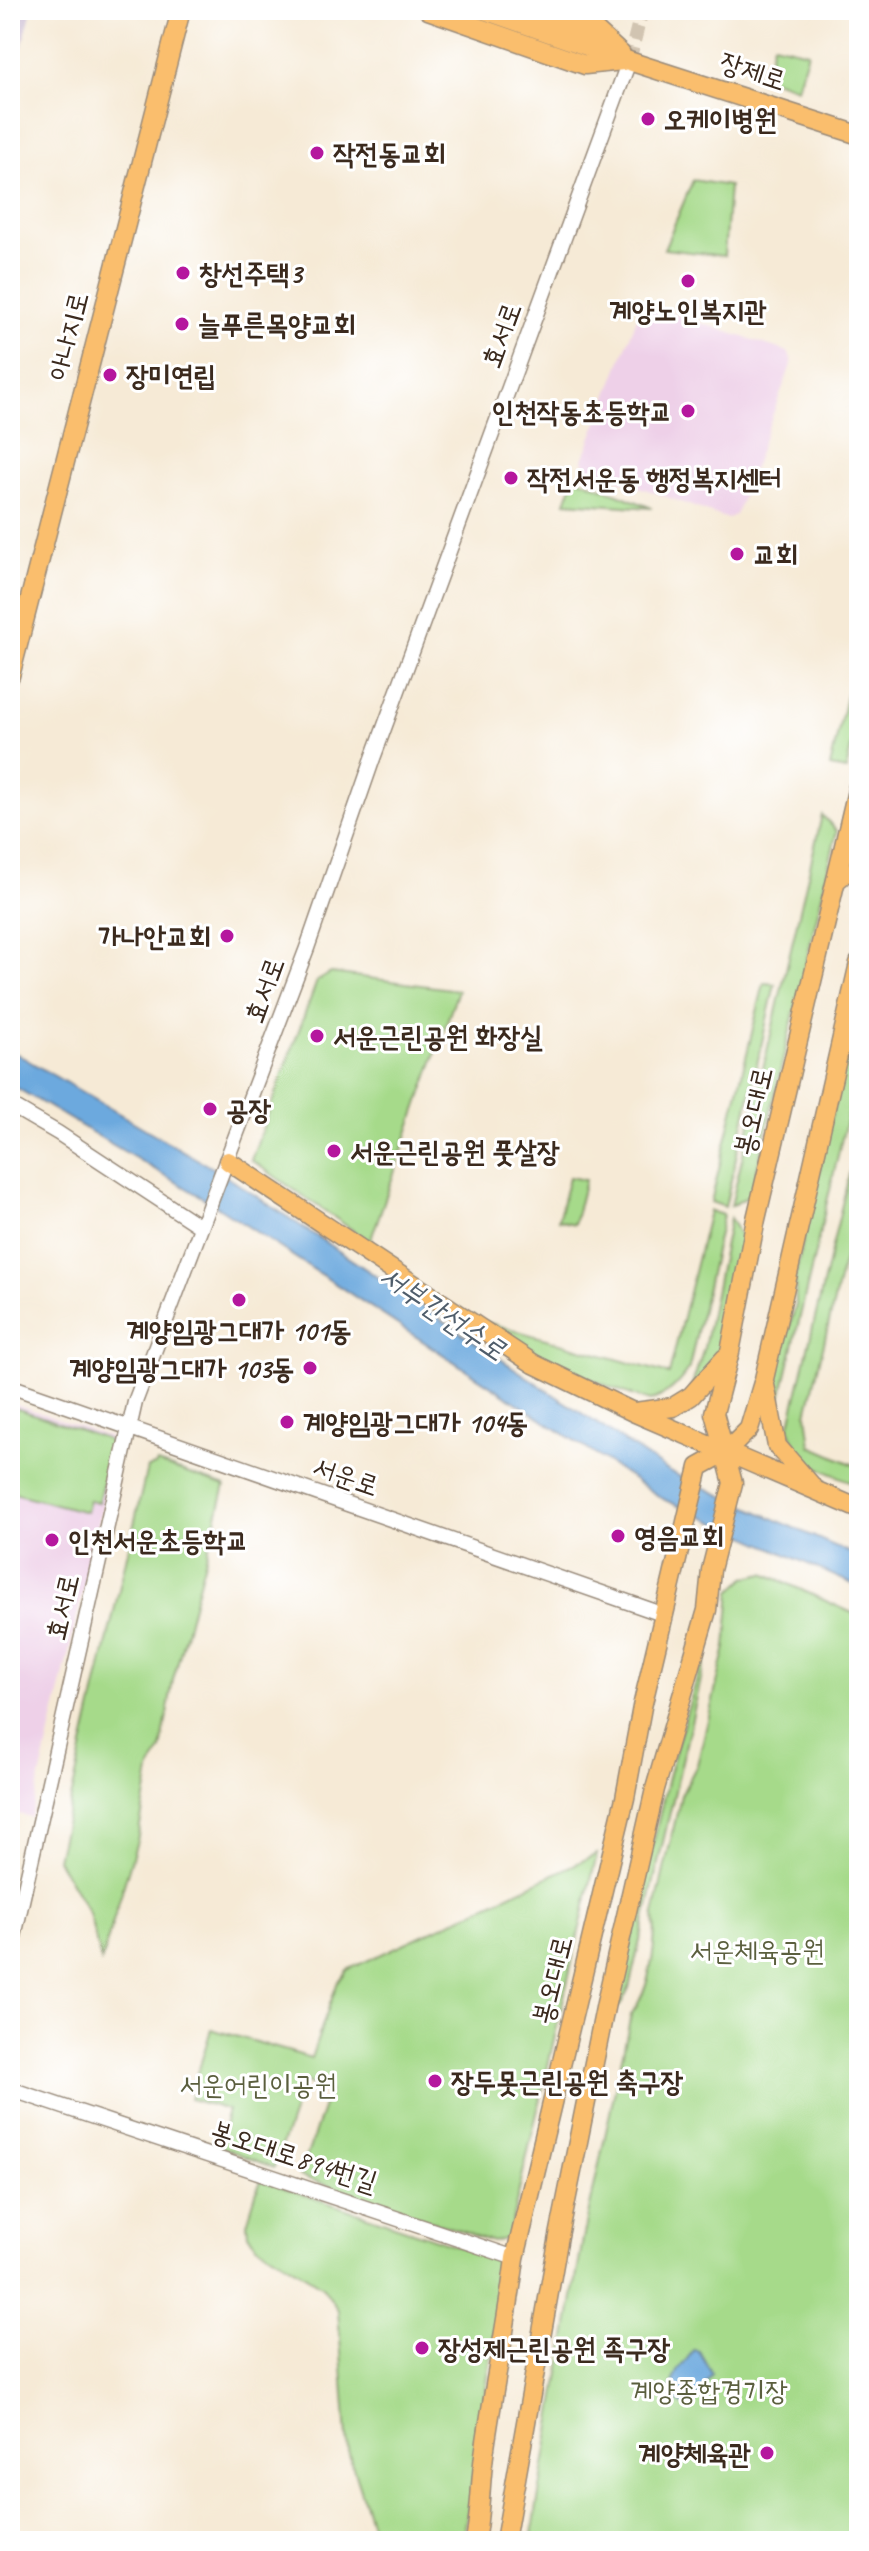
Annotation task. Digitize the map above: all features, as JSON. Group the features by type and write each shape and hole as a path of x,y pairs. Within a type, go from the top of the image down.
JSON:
{"main road":[{"name":"아나지로","path":"10,676 181,10"},
{"name":"장제로","path":"428,10 585,65 629,61"},
{"name":"장제로","path":"484,10 629,61 859,135"},
{"name":"장제로","path":"535,10 596,31 629,61"},
{"name":"봉오대로","path":"505,2541 559,2236 606,2003 655,1789 707,1610 711,1570 733,1483 714,1413 730,1352 756,1219 836,881 855,817 859,782"},
{"path":"836,881 845,873 859,872"},
{"name":"봉오대로","path":"475,2541 484,2451 515,2258 621,1813 642,1707 699,1467 726,1452 749,1429 764,1379 859,963"},
{"path":"226,1166 534,1364 633,1412 859,1509"},
{"path":"633,1412 673,1407 691,1396 730,1352"},
{"path":"764,1379 777,1446 819,1492"}],"street":[{"name":"효서로","path":"10,1954 135,1402 307,948 372,761 629,61"},
{"path":"10,1105 204,1220"},
{"name":"서운로","path":"10,1386 665,1615"},
{"name":"봉오대로894번길","path":"10,2089 515,2258"}],"shaded area":[{"path":"10,10 32,10 16,69 10,68"},
{"name":"인천작동초등학교","path":"650,306 788,352 792,362 736,514 728,519 586,468 583,460 640,310"},
{"name":"인천서운초등학교","path":"10,1402 108,1437 116,1445 31,1817 10,1812"}],"green space":[{"path":"773,44 808,52 797,88 765,77"},
{"path":"693,180 729,186 724,256 664,249"},
{"path":"575,477 652,508 566,502"},
{"path":"859,640 859,713 846,770 830,767"},
{"path":"822,815 837,831 751,1195 731,1206"},
{"path":"331,973 458,990 370,1242 251,1160 317,981"},
{"path":"764,983 775,984 725,1207 711,1202"},
{"path":"859,994 859,1066 778,1410 773,1382 796,1305 795,1277"},
{"path":"859,1133 859,1197 807,1414 811,1446 859,1467 859,1485 824,1471 807,1460 794,1442 789,1428"},
{"path":"569,1177 585,1180 574,1224 558,1220"},
{"path":"709,1211 723,1215 689,1368 673,1388 651,1401 587,1377 486,1322 669,1374"},
{"path":"730,1218 743,1241 719,1350 709,1371 691,1388 704,1348"},
{"path":"10,1406 106,1439 112,1445 98,1502 89,1500 86,1512 10,1492"},
{"path":"157,1463 225,1486 173,1680 161,1750 151,1767 137,1841 101,1962 89,1913 57,1859 147,1468"},
{"name":"계양종합경기장","path":"764,1573 859,1616 859,2541 531,2541 583,2239 631,2015 643,1993 651,1967 654,1914 681,1795 697,1765 726,1647 731,1591 747,1577"},
{"path":"703,1657 706,1658 629,1988 620,2006 616,2007 669,1773"},
{"name":"서운어린이공원","path":"597,1854 508,2238 493,2242 300,2176 329,2091 304,2081 274,2168 219,2146 228,2110 190,2099 211,2029 311,2058 337,1984 347,1970"},
{"path":"260,2180 496,2259 504,2270 463,2541 376,2541 348,2451 338,2310 322,2286 257,2245 248,2234 247,2223"}],"water":[{"path":"10,1050 226,1176 670,1472 859,1557 859,1587 665,1500 215,1205 10,1084"},
{"path":"694,2350 699,2351 712,2374 689,2408 667,2397 679,2369"}],"tunnel":[{"path":"629,61 642,10"}],"place":[{"name":"오케이병원","path":"648,119"},
{"name":"작전동교회","path":"317,153"},
{"name":"창선주택3","path":"183,273"},
{"name":"계양노인복지관","path":"688,281"},
{"name":"늘푸른목양교회","path":"182,324"},
{"name":"장미연립","path":"110,375"},
{"name":"인천작동초등학교","path":"688,411"},
{"name":"작전서운동 행정복지센터","path":"511,478"},
{"name":"교회","path":"737,554"},
{"name":"가나안교회","path":"227,936"},
{"name":"서운근린공원 화장실","path":"317,1036"},
{"name":"공장","path":"210,1109"},
{"name":"서운근린공원 풋살장","path":"334,1151"},
{"name":"계양임광그대가 101동","path":"239,1300"},
{"name":"계양임광그대가 103동","path":"310,1368"},
{"name":"계양임광그대가 104동","path":"287,1422"},
{"name":"영음교회","path":"618,1536"},
{"name":"인천서운초등학교","path":"52,1540"},
{"name":"장두못근린공원 축구장","path":"435,2081"},
{"name":"장성제근린공원 족구장","path":"422,2348"},
{"name":"계양체육관","path":"767,2453"}],"water label":[{"name":"서부간선수로","path":"443,1313"}],"park label":[{"name":"서운체육공원","path":"757,1950"}]}
